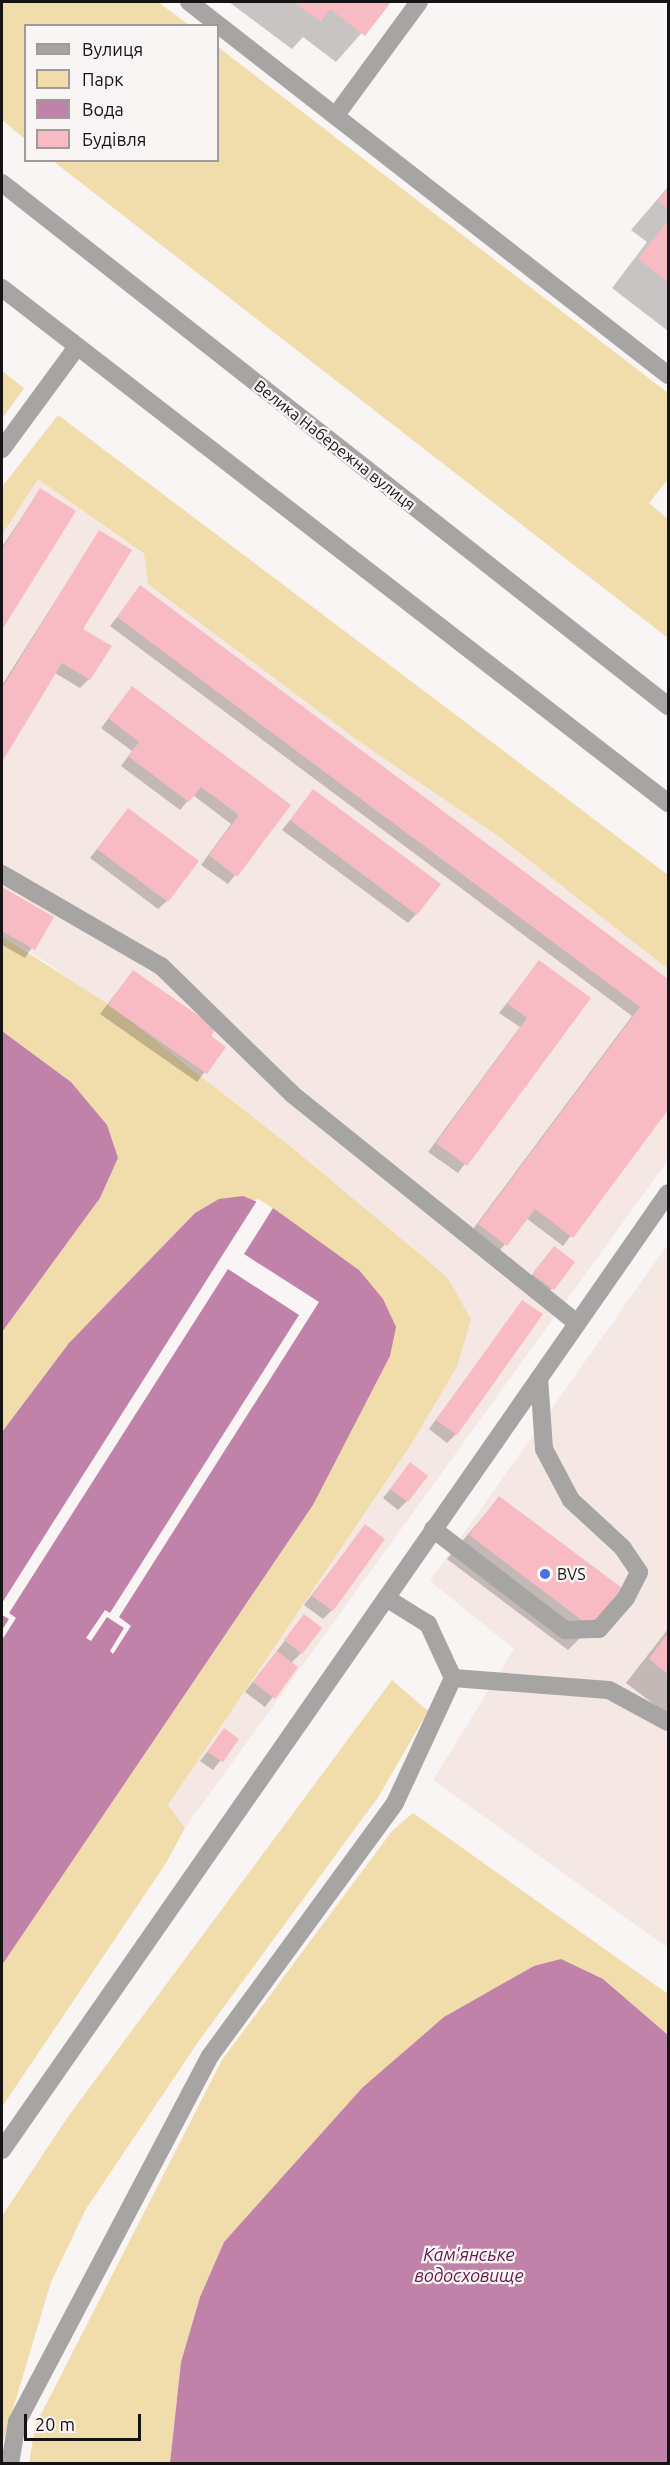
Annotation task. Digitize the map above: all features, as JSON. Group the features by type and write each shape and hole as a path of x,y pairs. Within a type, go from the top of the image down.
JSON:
{"street":[{"path":"189,2 218,24"},
{"path":"336,115 419,2"},
{"path":"219,25 669,375"},
{"name":"Велика Набережна вулиця","path":"2,183 669,706"},
{"path":"2,288 669,803"},
{"path":"2,449 77,347"},
{"path":"2,874 161,966 292,1094 577,1323"},
{"path":"2,2150 669,1193"},
{"path":"433,1529 565,1630 599,1629 626,1598 639,1572 622,1548 571,1500 544,1449 539,1378"},
{"path":"386,1598 428,1624 453,1678"},
{"path":"453,1678 609,1689 669,1722"},
{"path":"10,2463 17,2422 210,2056 394,1803 453,1678"}],"shaded area":[{"path":"37,478 144,555 149,584 360,742 498,836 668,969 668,1160 185,1828 168,1805 410,1446 457,1367 447,1277 189,1066 43,960 2,936 2,535"},
{"path":"668,1244 668,1948 433,1780 514,1649 430,1581"}],"green space":[{"path":"2,2 158,2 188,24 24,24 24,138 2,120"},
{"path":"219,48 668,393 668,479 649,503 668,519 668,638 54,162 219,162"},
{"path":"2,371 24,388 2,419"},
{"path":"58,415 668,875 668,969 498,836 360,742 148,584 144,554 38,479 2,535 2,487"},
{"path":"2,936 114,1008 291,1147 447,1277 471,1319 457,1367 410,1446 168,1805 185,1828 166,1863 2,2107 2,1965 313,1505 359,1270 258,1199 195,1213 69,1343 2,1432 2,1332 100,1198 118,1158 71,1082 2,1031"},
{"path":"392,1680 428,1711 379,1796 198,2042 86,2209 51,2282 2,2446 2,2216 67,2118"},
{"path":"413,1813 668,1994 668,2035 603,1979 362,2088 224,2242 200,2297 181,2362 170,2463 29,2464 35,2426 222,2060 392,1831"}],"water":[{"path":"2,1031 71,1082 107,1125 118,1158 100,1198 2,1332"},
{"path":"243,1196 273,1208 359,1270 383,1299 396,1327 390,1356 313,1505 2,1965 2,1432 69,1343 195,1213 219,1199"},
{"name":"Кам'янське водосховище","path":"561,1959 603,1979 668,2035 668,2463 170,2463 181,2362 200,2297 224,2242 362,2088 444,2017 534,1966"}],"pier":[{"path":"258,1199 273,1208 244,1254 319,1302 119,1617 131,1626 113,1654 110,1651 124,1628 107,1617 91,1641 86,1638 105,1610 110,1613 299,1315 228,1269 9,1613 16,1618 2,1640 2,1630 9,1619 2,1615 2,1603"}],"building":[{"path":"293,2 391,2 365,36 330,9 321,22"},
{"path":"668,187 668,209 658,201"},
{"path":"668,220 668,282 638,259"},
{"path":"40,488 76,511 2,630 2,550"},
{"path":"99,530 132,550 83,629 112,646 90,680 62,663 2,762 2,688"},
{"path":"140,585 668,979 668,1110 573,1238 535,1209 507,1246 478,1224 640,1007 117,617"},
{"path":"132,686 291,805 237,877 209,855 239,815 201,787 189,802 128,756 139,742 108,718"},
{"path":"313,789 441,884 417,915 290,820"},
{"path":"128,808 199,861 168,902 97,849"},
{"path":"2,887 54,917 35,950 2,931"},
{"path":"539,960 591,998 467,1166 436,1143 527,1018 507,1003"},
{"path":"133,970 216,1028 211,1036 226,1047 207,1074 108,1005"},
{"path":"554,1246 575,1262 554,1290 532,1274"},
{"path":"522,1300 543,1314 457,1435 436,1420"},
{"path":"410,1462 428,1476 408,1502 390,1489"},
{"path":"499,1496 622,1588 592,1628 469,1535"},
{"path":"365,1524 385,1539 333,1611 312,1596"},
{"path":"304,1614 322,1628 302,1654 284,1640"},
{"path":"668,1633 668,1674 649,1659"},
{"path":"277,1651 298,1667 275,1699 253,1682"},
{"path":"224,1728 239,1739 223,1762 207,1752"}],"place":[{"name":"BVS","path":"545,1574"}]}
